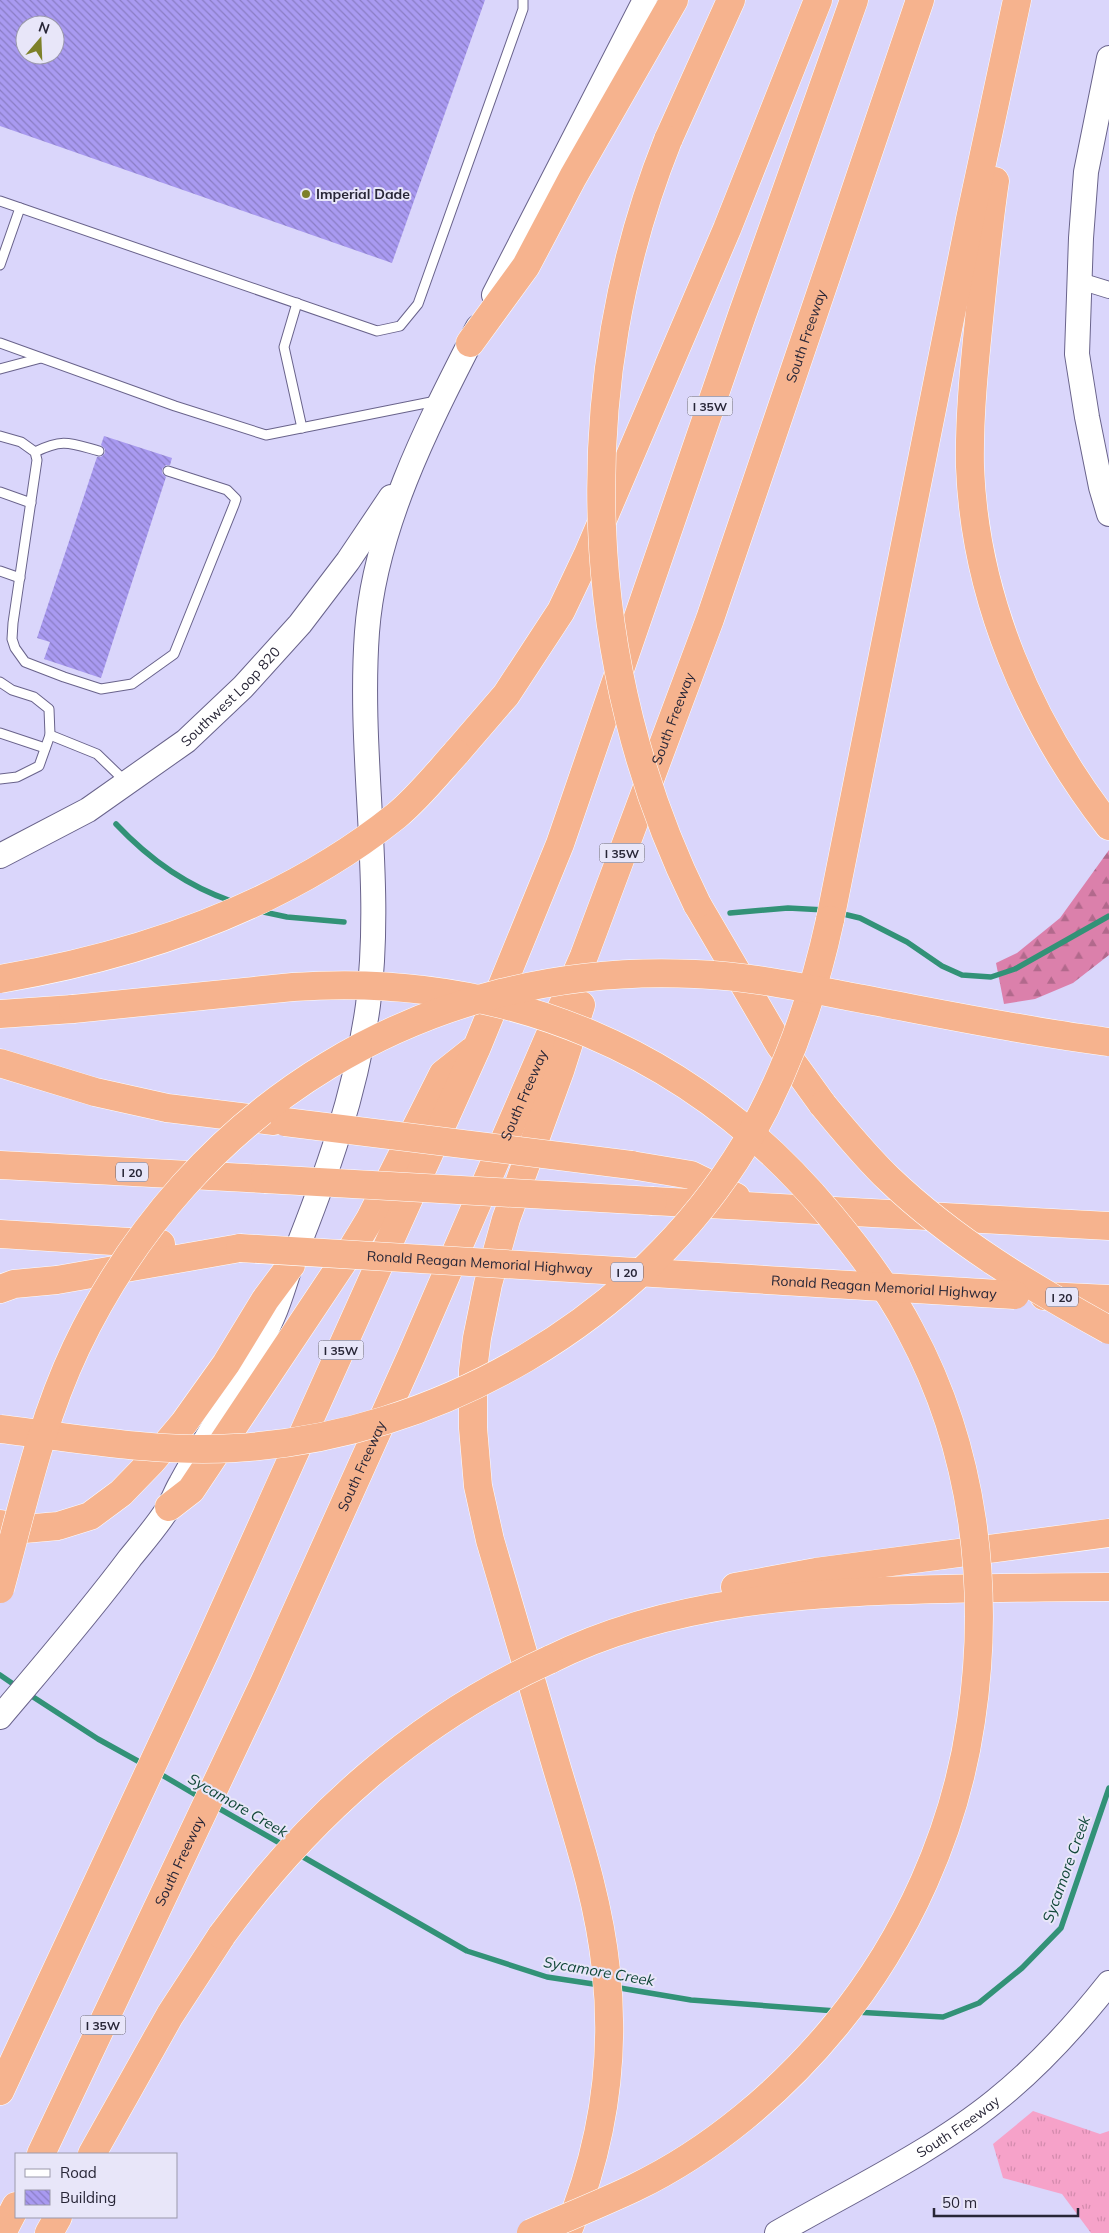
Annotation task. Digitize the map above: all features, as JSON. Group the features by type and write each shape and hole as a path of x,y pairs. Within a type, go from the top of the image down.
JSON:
{"highway":[{"path":"470,343 526,266 573,177 674,0"},
{"path":"730,0 668,140 640,221 621,291 607,377 600,505 605,574 614,650 632,728 656,809 697,904 761,1016 803,1078 849,1136 890,1180 952,1232 1023,1280 1109,1330"},
{"path":"0,979 117,953 270,896 336,859 397,815 456,754 506,695 565,603 588,554 727,229 818,0"},
{"name":"I 35W","path":"0,2091 205,1652 477,1047 560,844 745,305 854,0"},
{"name":"South Freeway","path":"41,2153 165,1896 264,1683 412,1354 584,956 710,619 920,0"},
{"path":"0,1429 147,1446 235,1448 324,1436 397,1416 459,1394 574,1327 622,1289 664,1248 693,1216 744,1145 772,1094 796,1037 818,973 979,221 1018,0"},
{"path":"979,221 970,467 977,532 992,601 1003,636 1027,692 1053,745 1109,826"},
{"path":"567,2233 592,2162 603,2109 610,2043 606,1971 595,1905 488,1530 478,1486 472,1403 475,1354 488,1284 506,1219 581,1008 584,956"},
{"path":"0,1589 29,1483 60,1387 90,1319 133,1247 181,1187 233,1134 257,1114 314,1075 386,1033 443,1010 494,993 523,986 625,974 683,974 723,976 792,986 1016,1028 1109,1042"},
{"path":"0,1014 292,987 355,984 453,994 522,1010 569,1025 622,1047 672,1075 724,1112 764,1144 815,1196 859,1252 896,1306 927,1363 949,1422 968,1494 975,1538 980,1610 978,1665 967,1748 948,1820 920,1891 875,1971 835,2026 789,2075 751,2110 691,2156 643,2183 530,2233"},
{"path":"169,1508 191,1490 353,1247 370,1219 443,1074 477,1047"},
{"path":"0,1063 95,1092 167,1108 630,1165 691,1175 753,1206"},
{"name":"I 20","path":"0,1165 1109,1226"},
{"name":"Ronald Reagan Memorial Highway","path":"0,1234 1015,1295 1109,1299"},
{"path":"0,1289 14,1284 57,1280 240,1248"},
{"path":"0,1524 24,1529 66,1524 90,1516 121,1493 152,1461 184,1423 236,1348 265,1300 291,1265"},
{"path":"1015,1295 1109,1323"},
{"path":"93,2153 170,2015 222,1935 265,1878 306,1833 347,1793 393,1754 471,1700 520,1673 572,1649 641,1624 694,1599 751,1583 816,1572 1109,1533"},
{"path":"641,1624 756,1601 828,1593 1109,1587"},
{"path":"2,2233 15,2208"},
{"path":"49,2233 57,2218"}],"main road":[{"path":"0,1717 96,1604 169,1508 180,1483 206,1442 273,1316 321,1189 335,1148 364,1032 374,938 373,867 365,705 367,629 379,565 406,474 441,400 645,0"},
{"path":"1109,58 1086,172 1081,238 1078,354 1080,382 1101,487 1109,514"},
{"path":"1080,316 1097,402 1109,449"},
{"name":"Southwest Loop 820","path":"0,856 88,810 186,741 256,673 300,624 342,569 406,474"},
{"name":"South Freeway","path":"777,2233 920,2151 976,2116 1047,2055 1109,1983"}],"street":[{"path":"1080,280 1109,290"}],"lane":[{"path":"0,201 377,331 400,326 418,304 523,9 522,0"},
{"path":"0,265 20,208"},
{"path":"297,303 284,347 302,428"},
{"path":"0,343 175,406 266,435 441,400"},
{"path":"0,368 41,358"},
{"path":"0,436 21,442 35,452"},
{"path":"35,452 50,445 65,442 99,451"},
{"path":"35,452 36,468 12,639 15,648 25,662 101,689 132,684 174,654 236,499 227,490 168,472"},
{"path":"0,492 31,503"},
{"path":"0,571 20,578"},
{"path":"0,682 12,690"},
{"path":"0,686 34,697 49,709 50,735 39,766 17,777 0,778"},
{"path":"0,733 45,748"},
{"path":"50,735 97,754 127,782"}],"green space":[{"path":"1109,850 1109,955 1073,983 1035,999 1004,1004 996,963 1017,953 1060,918"},
{"path":"1033,2111 1100,2134 1109,2131 1109,2233 1091,2233 1062,2194 1003,2178 993,2144"}],"building":[{"name":"Imperial Dade","path":"0,0 485,0 392,263 0,126"},
{"path":"104,436 172,458 170,465 166,465 162,469 162,473 166,477 101,678 44,659 50,642 37,638 97,457 101,457 105,453 105,449 101,445"}],"waterway":[{"path":"116,824 141,848 169,870 199,887 231,901"},
{"path":"730,913 788,908 825,910"},
{"path":"259,911 287,917 344,922"},
{"path":"839,913 860,918 907,942 942,966 962,975 991,977 1015,969 1109,916"},
{"name":"Sycamore Creek","path":"0,1675 19,1688"},
{"name":"Sycamore Creek","path":"27,1693 98,1739 145,1765"},
{"name":"Sycamore Creek","path":"157,1772 201,1798"},
{"name":"Sycamore Creek","path":"855,2012 943,2017 979,2003 1022,1968 1061,1928 1109,1788"},
{"name":"Sycamore Creek","path":"213,1805 285,1846"},
{"name":"Sycamore Creek","path":"298,1854 467,1951 547,1977 600,1985"},
{"name":"Sycamore Creek","path":"614,1987 691,2000 836,2011"}],"place":[{"name":"Imperial Dade","path":"306,194"}]}
